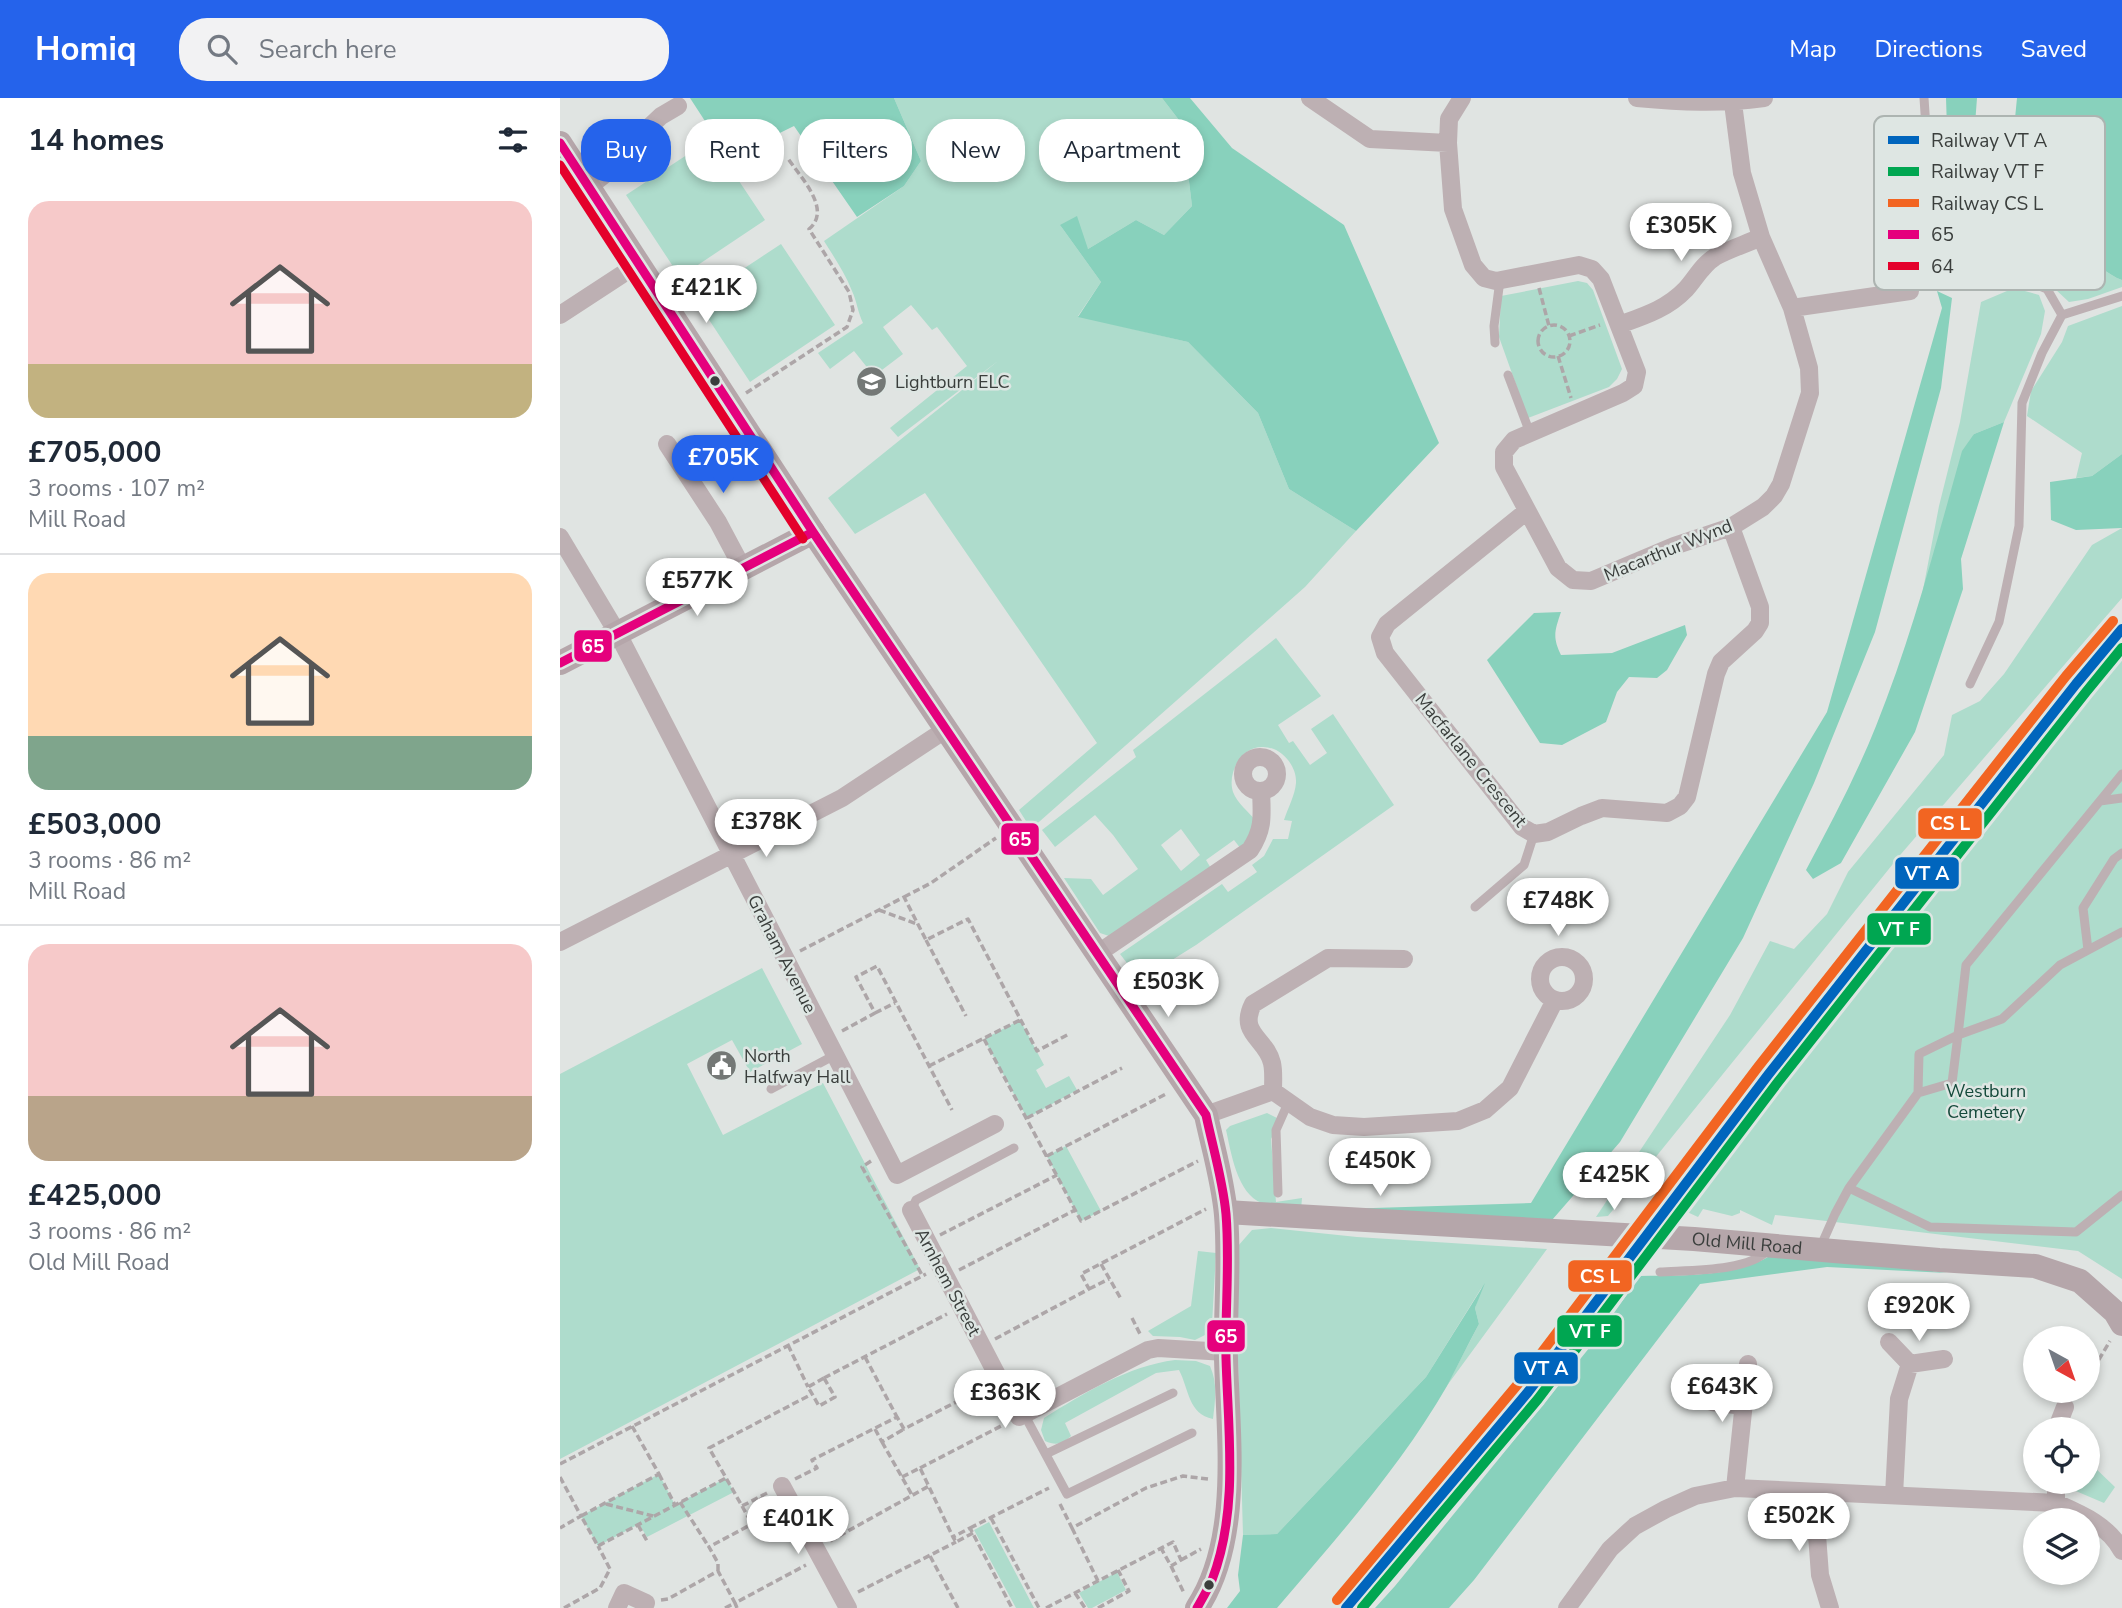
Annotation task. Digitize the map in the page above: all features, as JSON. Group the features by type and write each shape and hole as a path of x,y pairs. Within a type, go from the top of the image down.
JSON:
{"street":[{"path":"1310,98 1370,139 1448,143"},
{"path":"1462,98 1449,119 1453,209 1473,265 1484,278 1500,280"},
{"path":"1637,98 1691,103 1733,103 1764,98"},
{"name":"Macarthur Wynd","path":"1500,280 1579,265 1592,269 1601,279 1637,372 1634,386 1623,393 1514,440 1504,452 1504,467 1558,568 1573,580 1591,581 1674,546 1731,527 1763,507 1777,490 1810,393 1809,368 1792,308 1760,237 1742,173 1733,103"},
{"path":"589,187 634,151 645,131 661,116 678,106"},
{"path":"560,143 813,532 1206,1115 1225,1206 1229,1481 1226,1533 1208,1592 1192,1603"},
{"path":"1619,325 1671,304 1714,258 1760,237"},
{"path":"560,315 638,264"},
{"path":"1792,308 1910,291"},
{"path":"667,444 718,522 743,569"},
{"name":"Macfarlane Crescent","path":"1527,511 1387,624 1381,637 1385,653 1522,827 1534,835 1548,832 1602,808 1667,813 1680,806 1687,797 1721,662 1755,631 1760,623 1760,607 1731,527"},
{"path":"560,663 813,532"},
{"name":"Graham Avenue","path":"560,537 618,634 897,1175 995,1124"},
{"path":"560,942 842,798 945,730"},
{"path":"1097,954 1250,850 1258,837 1262,822 1261,791"},
{"path":"1404,959 1328,958 1253,1004 1248,1015 1248,1025 1272,1061 1273,1091 1310,1117 1333,1125 1364,1127 1458,1121 1485,1110 1510,1088 1555,1000"},
{"path":"1206,1115 1273,1091"},
{"name":"Old Mill Road","path":"1225,1206 2035,1266 2080,1280 2115,1312 2119,1330"},
{"name":"Arnhem Street","path":"911,1210 999,1379 1021,1415"},
{"path":"1889,1342 1910,1364"},
{"path":"1021,1415 1148,1350 1158,1348 1226,1352"},
{"path":"1910,1364 1944,1359"},
{"path":"1735,1489 1748,1364"},
{"path":"1894,1495 1899,1399 1910,1364"},
{"path":"1712,1402 1743,1406"},
{"path":"2061,1417 2065,1407"},
{"path":"782,1486 846,1604"},
{"path":"1567,1608 1610,1549 1635,1526 1695,1496 1735,1489 2056,1503 2089,1517 2116,1540 2122,1550"},
{"path":"1821,1493 1817,1535 1820,1575 1830,1608"},
{"path":"2056,1494 2056,1503"},
{"path":"617,1608 624,1593 646,1603"}],"lane":[{"path":"1924,98 1925,116"},
{"path":"1495,343 1494,326 1500,280"},
{"path":"2048,290 2062,315"},
{"path":"1970,684 1999,622 2019,526 2022,403 2042,353 2062,315 2122,296"},
{"path":"1508,375 1530,433"},
{"path":"1919,1093 1952,1083 1966,965 2122,774"},
{"path":"2100,801 2122,798"},
{"path":"1475,907 1524,865 1534,835"},
{"path":"2088,950 2083,908 2114,859 2122,853"},
{"path":"1819,1251 1849,1188 1919,1093 1919,1054 1958,1035 2002,1019 2060,965 2122,932"},
{"path":"771,1089 831,1047"},
{"path":"1278,1193 1276,1130 1288,1103"},
{"path":"911,1210 916,1200 1014,1148"},
{"path":"1849,1188 1930,1227 2076,1232 2122,1195"},
{"path":"1660,1272 1724,1268 1762,1257 1771,1246"},
{"path":"1046,1454 1173,1393"},
{"path":"1021,1415 1067,1494 1192,1433"}],"path":[{"path":"730,404 847,327 853,310 849,292 809,229 817,220 816,202 787,157"},
{"path":"1535,273 1549,326"},
{"path":"1569,336 1604,324 1619,325"},
{"path":"1549,326 1561,327 1569,336 1569,346 1558,356 1548,355 1540,348 1539,337 1544,328 1549,326"},
{"path":"1558,356 1576,412"},
{"path":"785,959 931,883 1012,827"},
{"path":"904,897 966,1016"},
{"path":"879,910 918,924"},
{"path":"926,940 968,919 1037,1051 1069,1034"},
{"path":"875,1013 856,977 877,966 952,1110"},
{"path":"831,1047 875,1013 896,1003"},
{"path":"929,1066 1020,1020"},
{"path":"984,1039 1081,1221 1214,1153"},
{"path":"1027,1118 1122,1068"},
{"path":"1047,1156 1184,1084"},
{"path":"885,1152 862,1167 922,1275"},
{"path":"927,1242 1057,1175"},
{"path":"1089,1289 1081,1274 1225,1206"},
{"path":"560,1464 922,1275 943,1271 1075,1210"},
{"path":"1101,1263 1121,1299"},
{"path":"982,1346 1110,1279"},
{"path":"808,1387 961,1306"},
{"path":"2100,1358 2119,1330"},
{"path":"788,1345 819,1406 835,1397 824,1378"},
{"path":"864,1357 904,1429"},
{"path":"882,1442 999,1379"},
{"path":"752,1524 709,1448 812,1394"},
{"path":"902,1477 1021,1415"},
{"path":"741,1506 817,1468 812,1461 897,1417"},
{"path":"632,1426 659,1475 709,1547 737,1608"},
{"path":"875,1429 912,1495"},
{"path":"920,1468 955,1539"},
{"path":"560,1528 659,1475"},
{"path":"1072,1528 1146,1488 1183,1476 1229,1481"},
{"path":"560,1477 610,1569 600,1588 564,1608"},
{"path":"598,1546 726,1478"},
{"path":"725,1608 929,1486"},
{"path":"846,1604 991,1518 1051,1487"},
{"path":"709,1547 769,1515 760,1497"},
{"path":"1056,1497 1098,1581"},
{"path":"604,1504 654,1516"},
{"path":"991,1518 1038,1608"},
{"path":"638,1525 647,1541"},
{"path":"972,1531 1012,1608"},
{"path":"1046,1608 1173,1542 1181,1560 1171,1566"},
{"path":"1161,1548 1192,1603"},
{"path":"930,1556 958,1608"},
{"path":"1098,1608 1129,1591 1118,1570"},
{"path":"646,1603 668,1599 718,1571"},
{"path":"1075,1593 1085,1608"}],"green space":[{"path":"690,98 894,98 903,119 798,119 798,132 794,126 784,131 784,119 704,119"},
{"path":"894,98 1162,98 1178,119 1039,119 1039,182 1189,182 1192,206 1164,235 1136,220 1088,249 1060,225 1101,282 1078,316 1188,342 1258,413 1289,489 1356,531 1305,587 1031,829 1019,810 1097,743 925,493 855,534 828,498 998,361 898,437 890,428 967,366 937,327 932,330 911,305 883,327 903,354 874,376 854,351 830,369 818,353 863,323 849,284 824,241 907,182 912,182 912,174 921,161 912,140 912,119 903,119"},
{"path":"1162,98 1190,98 1232,148 1344,225 1439,443 1356,531 1289,489 1258,413 1188,342 1078,317 1101,282 1060,225 1077,216 1088,249 1136,220 1164,235 1192,206 1189,182 1204,182 1204,119 1178,119"},
{"path":"1946,98 1977,98 1976,116 1947,116"},
{"path":"2017,98 2122,98 2122,280 2105,270 2105,116 2015,116"},
{"path":"912,140 921,161 912,174"},
{"path":"685,156 685,182 740,182 765,220 680,277 626,195 646,182 671,182 671,165"},
{"path":"833,182 907,182 904,186 857,217"},
{"path":"781,244 835,325 750,382 696,300"},
{"path":"2105,270 2122,280 2122,287 2088,299 2069,302 2056,290 2105,290"},
{"path":"1578,281 1587,283 1593,290 1622,369 1609,387 1528,418 1499,337 1501,296"},
{"path":"2009,290 2039,295 2045,311 2041,334 2004,422 1974,434 1922,595 1939,506 1960,422 1981,302"},
{"path":"1937,291 1952,298 1941,388 1875,632 1814,783 1743,938 1620,1142 1552,1220 1341,1209 1531,1203 1827,712 1942,308"},
{"path":"2122,306 2122,454 2092,476 2076,478 2082,453 2027,416 2031,391 2062,342 2068,326"},
{"path":"2004,422 1961,559 1963,589 1915,732 1841,863 1813,879 1806,870 1860,763 1901,658 1962,451 1974,434"},
{"path":"2122,454 2122,528 2076,530 2051,520 2050,482 2092,476"},
{"path":"2122,528 2122,598 1901,854 1608,1216 1596,1217 1730,1015 1770,941 1794,949 1827,914 1848,872 1944,755 1952,715 1980,701 2004,674 2092,545"},
{"path":"1561,612 1555,634 1561,655 1612,653 1685,625 1687,635 1667,670 1657,678 1629,677 1617,692 1606,722 1562,745 1540,743 1487,660 1534,613"},
{"path":"1276,638 1321,696 1278,725 1289,743 1293,741 1310,765 1327,753 1311,729 1333,714 1394,805 1196,945 1140,980 1120,954 1222,884 1228,892 1257,872 1252,865 1264,856 1273,839 1288,839 1292,821 1284,820 1293,797 1296,776 1286,758 1275,750 1254,748 1242,756 1232,777 1233,792 1257,822 1241,849 1234,840 1206,860 1212,870 1109,936 1100,933 1064,878 1091,879 1103,895 1138,869 1095,815 1055,847 1042,830 1136,757 1133,750","holes":["1181,829 1200,855 1181,871 1161,845"]},
{"name":"Westburn Cemetery","path":"2122,654 2122,1279 2078,1251 1775,1215 1772,1225 1740,1210 1740,1213 1732,1216 1703,1209 1698,1217 1685,1211 2022,774"},
{"path":"762,968 802,1044 750,1072 732,1040 687,1064 723,1135 823,1083 920,1269 560,1459 560,1074"},
{"path":"1020,1020 1044,1065 1036,1070 1046,1088 1069,1076 1077,1090 1027,1118 984,1039"},
{"path":"1267,1113 1281,1120 1271,1139 1276,1202 1302,1198 1301,1210 1262,1203 1253,1198 1236,1171 1226,1130 1230,1126"},
{"path":"1066,1146 1101,1211 1081,1221 1047,1156"},
{"path":"1271,1228 1357,1237 1547,1249 1446,1387 1479,1324 1475,1308 1482,1287 1426,1377 1277,1534 1243,1535 1238,1246 1252,1230"},
{"path":"1198,1251 1216,1253 1212,1324 1207,1334 1195,1340 1153,1336 1148,1331 1191,1306"},
{"path":"1774,1253 1947,1273 1827,1267 1700,1284 1474,1580 1449,1608 1375,1608 1590,1347 1640,1276 1710,1274 1744,1267"},
{"path":"1485,1283 1475,1308 1479,1324 1447,1386 1409,1445 1367,1501 1277,1608 1227,1608 1240,1591 1238,1575 1243,1535 1277,1534 1426,1377"},
{"path":"1175,1360 1196,1361 1210,1366 1215,1386 1213,1419 1199,1412 1194,1406 1179,1370 1156,1373 1065,1423 1071,1436 1065,1441 1056,1444 1045,1441 1041,1430 1044,1418 1123,1374"},
{"path":"2100,1473 2115,1487 2104,1503 2083,1494 2100,1494"},
{"path":"659,1474 675,1505 726,1478 734,1492 647,1537 639,1524 598,1546 581,1516"},
{"path":"989,1522 1034,1608 1016,1608 974,1530"},
{"path":"1117,1572 1126,1590 1088,1608 1079,1593"}],"transit line":[{"name":"65","path":"560,143 813,532 1206,1115 1226,1214 1226,1358 1230,1470 1226,1526 1220,1553 1212,1580 1197,1608"},
{"name":"64","path":"560,165 803,539"},
{"name":"65","path":"560,663 813,532"},
{"path":"1337,1600 1518,1384 1758,1067 2066,676 2113,621"},
{"path":"1346,1608 1528,1392 1768,1075 2122,629"},
{"path":"1362,1608 1538,1399 1778,1082 2122,648"}],"place":[{"name":"Lightburn ELC","path":"872,382"},
{"name":"North Halfway Hall","path":"721,1066"}]}
